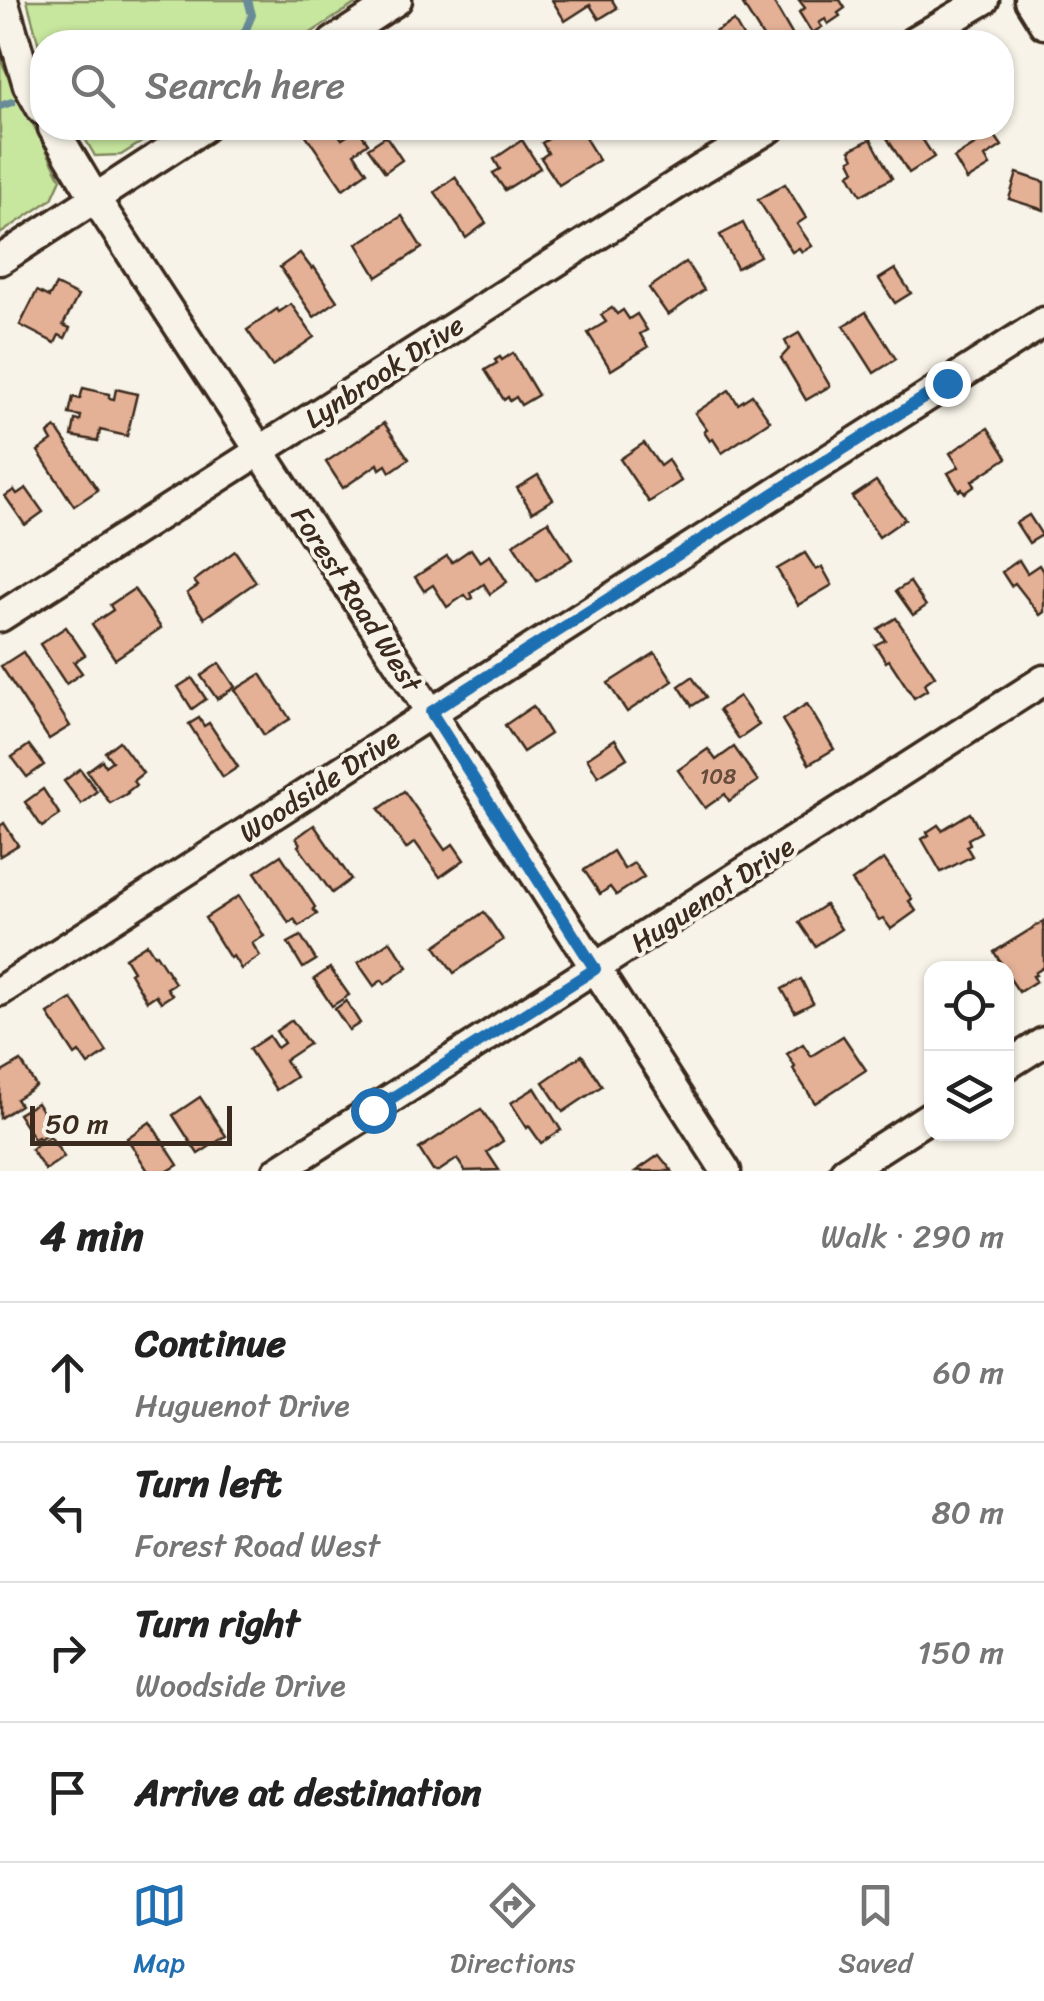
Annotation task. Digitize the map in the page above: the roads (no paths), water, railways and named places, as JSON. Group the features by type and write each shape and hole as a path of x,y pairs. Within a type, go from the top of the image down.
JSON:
{"street":[{"path":"3,0 30,89"},
{"path":"351,30 397,0"},
{"path":"933,30 984,0"},
{"path":"1029,0 1044,24"},
{"name":"Forest Road West","path":"60,140 726,1171"},
{"path":"0,260 184,140"},
{"name":"Lynbrook Drive","path":"0,617 750,140"},
{"name":"Woodside Drive","path":"0,991 1044,322"},
{"name":"Huguenot Drive","path":"278,1171 1044,680"},
{"path":"1014,1061 1044,1042"},
{"path":"845,1171 924,1120"}],"waterway":[{"path":"246,30 252,15 248,0"},
{"path":"0,106 12,102"}]}
